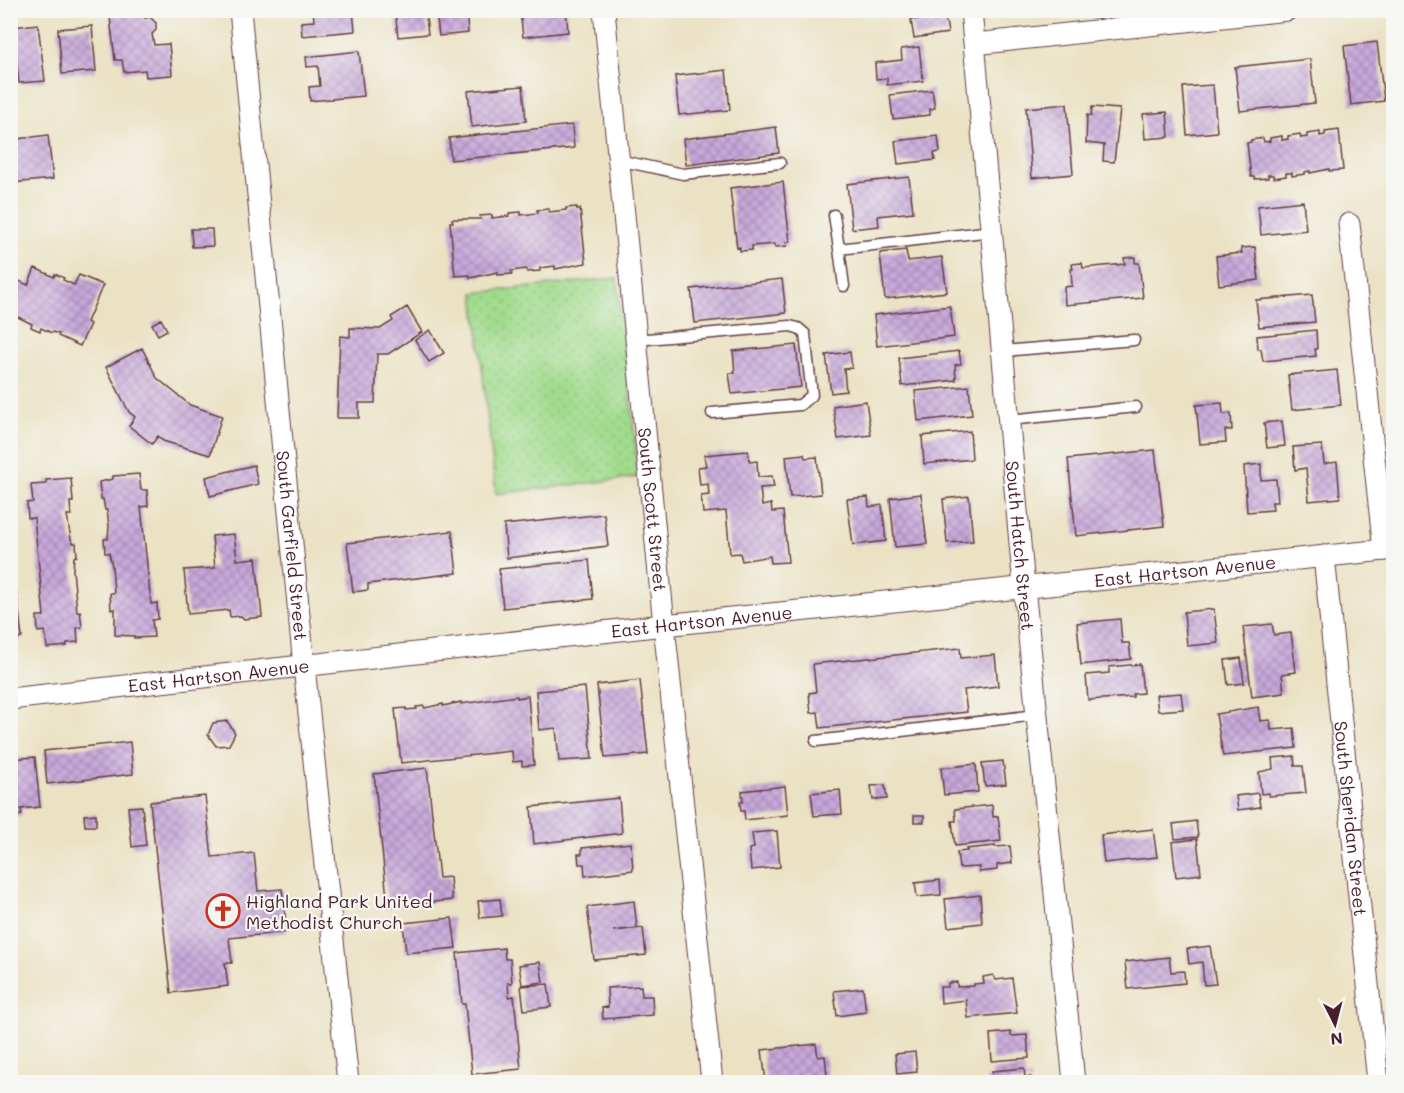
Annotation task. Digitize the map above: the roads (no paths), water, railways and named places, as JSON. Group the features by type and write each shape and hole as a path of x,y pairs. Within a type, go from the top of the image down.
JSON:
{"street":[{"name":"South Garfield Street","path":"240,10 304,666 348,1083"},
{"name":"South Scott Street","path":"604,10 664,625 712,1083"},
{"name":"South Hatch Street","path":"972,10 1024,587 1074,1083"},
{"path":"975,44 1287,10"},
{"path":"1349,224 1389,549"},
{"name":"East Hartson Avenue","path":"10,699 664,625 1389,549"},
{"name":"South Sheridan Street","path":"1324,556 1378,1083"}],"lane":[{"path":"618,160 683,174 780,163"},
{"path":"834,215 844,286"},
{"path":"839,249 992,231"},
{"path":"636,340 790,326 798,328 805,334 812,394 806,402 800,405 712,413"},
{"path":"1003,351 1134,340"},
{"path":"1009,420 1136,407"},
{"path":"816,741 1037,716"}],"place":[{"name":"Highland Park United Methodist Church","path":"223,911"}]}
